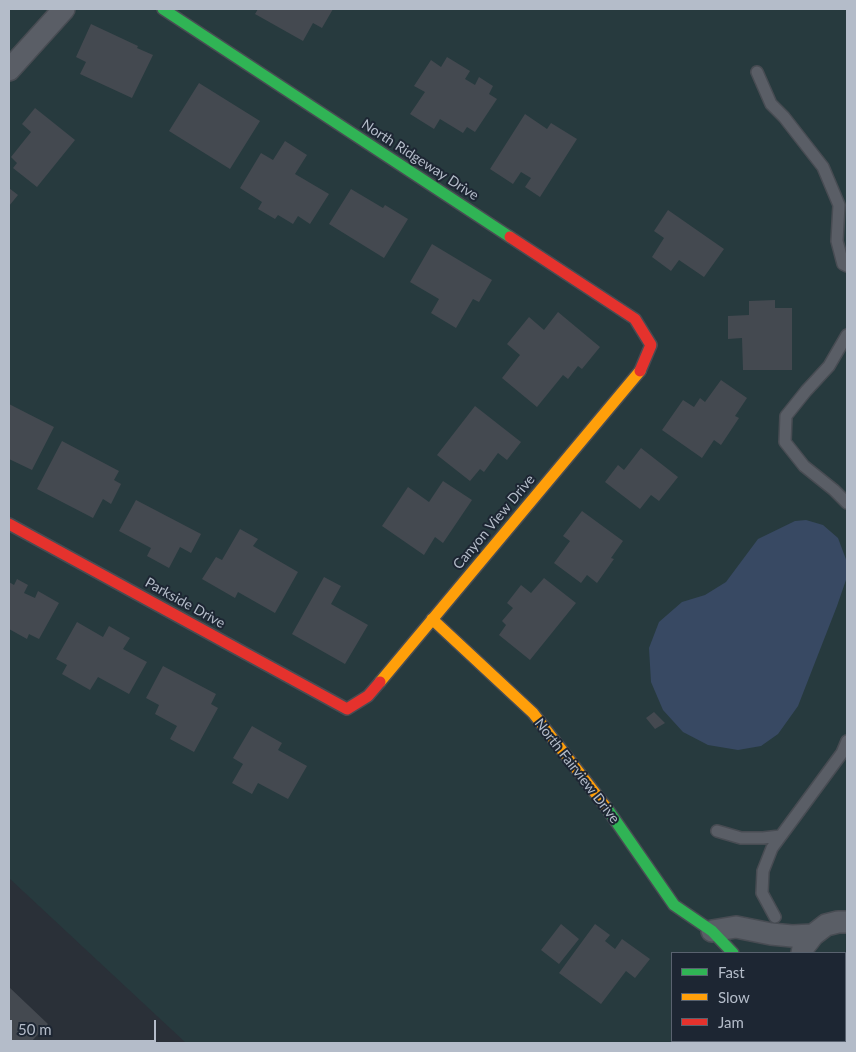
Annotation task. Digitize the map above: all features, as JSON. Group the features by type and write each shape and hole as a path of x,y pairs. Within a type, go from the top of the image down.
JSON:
{"street":[{"path":"9,70 64,9"},
{"name":"North Ridgeway Drive","path":"163,9 636,319 651,345"},
{"name":"Canyon View Drive","path":"347,709 368,696 642,369 651,345"},
{"name":"Parkside Drive","path":"9,524 347,709"},
{"name":"North Fairview Drive","path":"432,619 533,713 606,806 674,905 712,931 732,952"},
{"path":"802,952 813,935 826,925 844,917"},
{"path":"712,931 736,927 771,934 813,935"}],"lane":[{"path":"757,72 771,104 823,167 839,206 837,241 843,264 847,266"},
{"path":"847,336 829,366 786,416 785,442 804,466 847,503"},
{"path":"775,917 762,893 763,871 772,848 842,752 847,741"},
{"path":"717,831 741,838 780,836"}],"green space":[{"path":"9,9 847,9 847,1043 186,1043 9,878"}],"water":[{"path":"806,520 823,525 838,538 847,562 847,577 798,706 778,734 761,746 738,750 708,745 683,732 663,710 651,682 649,648 659,622 682,602 705,595 726,582 758,539 795,521"}],"building":[{"path":"258,9 333,9 322,28 313,23 303,41 255,14"},
{"path":"91,24 153,55 132,98 80,74 86,62 76,57"},
{"path":"447,57 470,71 465,79 475,85 479,77 493,86 489,94 497,99 475,132 467,127 463,133 440,119 434,129 410,114 425,92 414,86 431,60 441,67"},
{"path":"199,83 260,121 230,169 169,131"},
{"path":"35,108 75,140 37,187 13,168 17,163 11,157 31,132 22,124"},
{"path":"525,114 547,129 551,123 577,139 540,197 525,187 531,178 521,172 513,184 490,169"},
{"path":"285,141 307,155 295,174 329,194 310,224 298,216 293,224 278,215 275,219 258,209 262,202 240,188 261,153 273,160"},
{"path":"9,188 18,195 9,206"},
{"path":"351,189 383,208 385,205 408,219 384,258 329,224"},
{"path":"668,210 724,249 704,277 679,260 671,271 652,257 664,238 654,231"},
{"path":"432,244 492,280 479,302 473,299 456,328 431,313 439,299 410,282"},
{"path":"775,300 775,308 792,308 792,370 743,370 742,338 728,339 728,316 749,315 749,301"},
{"path":"558,312 600,347 582,369 578,366 568,379 563,375 537,407 502,378 520,355 507,344 529,317 544,330"},
{"path":"721,380 747,398 735,416 739,418 721,445 714,440 702,458 662,430 683,400 694,407 700,398 705,402"},
{"path":"9,404 54,427 32,470 9,459"},
{"path":"475,406 521,442 507,460 498,453 484,472 480,469 470,481 437,455"},
{"path":"62,441 119,471 114,480 121,484 111,504 103,499 93,518 37,489"},
{"path":"641,448 678,477 659,501 651,495 640,509 605,482 618,465 624,470"},
{"path":"443,481 472,500 443,543 435,537 424,555 382,526 408,487 429,502"},
{"path":"136,500 201,534 191,553 180,547 169,568 147,556 151,548 119,531"},
{"path":"582,511 623,541 611,558 614,559 597,583 587,575 581,583 554,563 570,541 563,536"},
{"path":"240,529 258,539 253,546 298,572 275,613 238,592 235,598 202,579 216,557 222,560"},
{"path":"324,577 341,586 331,604 368,625 345,664 292,634"},
{"path":"544,578 576,603 530,660 499,635 506,625 502,621 513,608 507,603 521,585 531,593"},
{"path":"17,579 28,585 24,593 35,598 38,591 59,603 39,639 29,634 27,639 9,629 9,582 14,585"},
{"path":"77,622 103,637 109,626 130,638 123,649 147,662 129,694 98,677 90,690 62,674 67,665 56,659"},
{"path":"163,666 216,694 211,704 218,708 194,752 170,739 177,726 155,714 159,705 146,698"},
{"path":"654,712 665,723 655,729 646,718"},
{"path":"252,726 282,743 278,750 307,766 288,799 258,783 252,794 232,783 243,764 233,758"},
{"path":"561,924 579,939 559,964 541,950"},
{"path":"595,924 610,935 605,941 615,949 622,939 650,959 635,978 626,971 601,1004 559,973"},
{"path":"9,987 48,1024 30,1043 9,1043"}],"traffic: fast":[{"path":"163,9 510,237"},
{"path":"606,807 674,905 712,931 732,952"}],"traffic: slow":[{"path":"380,682 640,371"},
{"path":"432,619 533,713 606,807"}],"traffic: jam":[{"path":"510,237 635,319 651,345 640,371"},
{"path":"9,524 347,709 368,696 380,682"}]}
